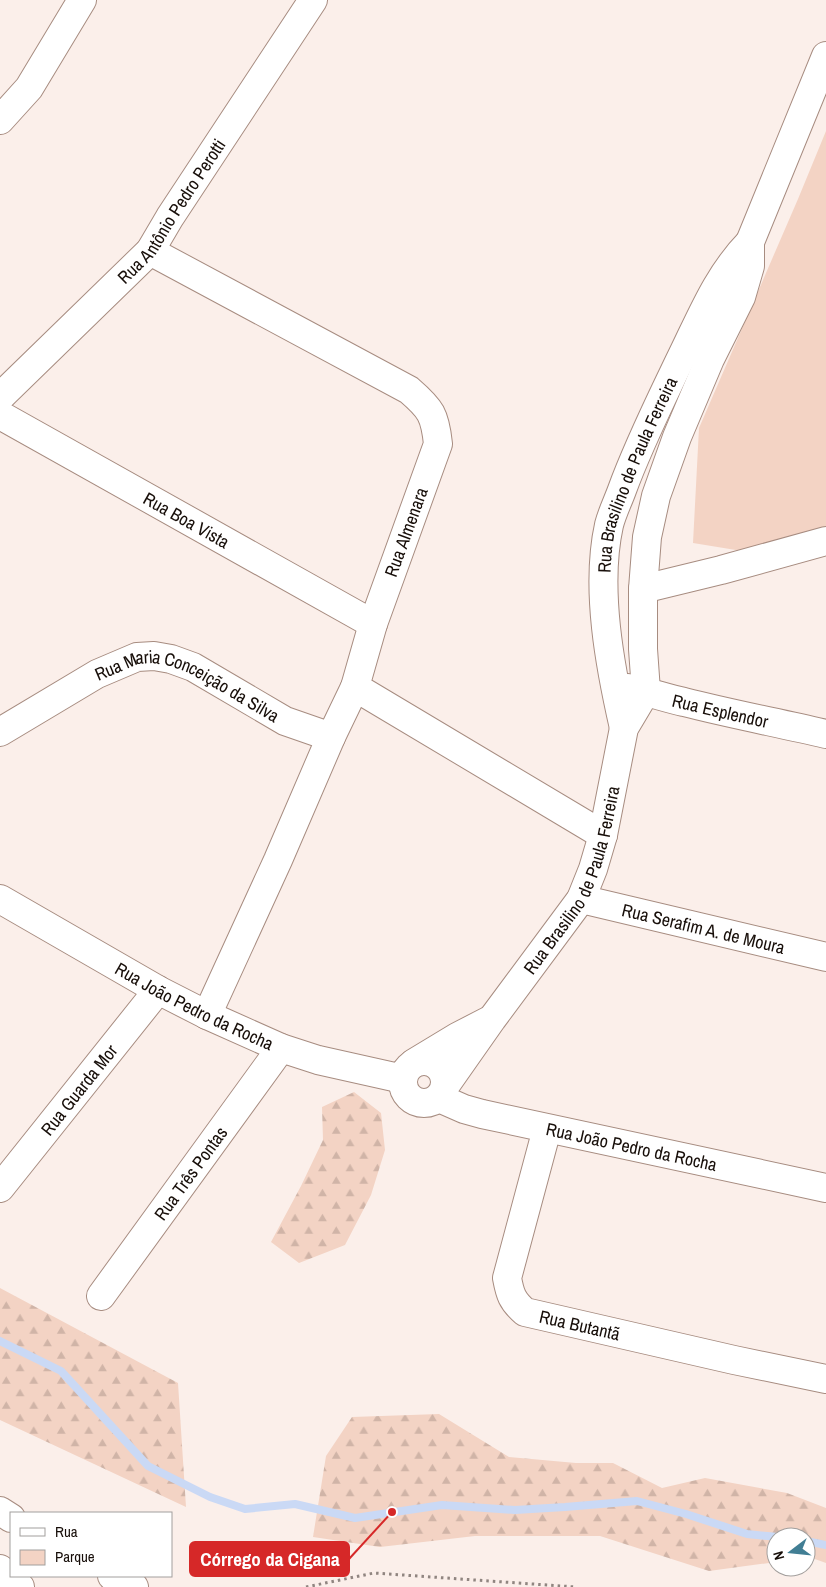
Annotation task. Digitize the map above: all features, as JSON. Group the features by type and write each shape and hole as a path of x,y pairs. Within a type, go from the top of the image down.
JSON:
{"street":[{"path":"0,120 29,88 82,0"},
{"name":"Rua Antônio Pedro Perotti","path":"0,397 150,250 313,0"},
{"name":"Rua Brasilino de Paula Ferreira","path":"624,728 614,686 604,602 605,562 609,525 628,472 654,413 718,283 734,259 750,242 826,56"},
{"name":"Rua Brasilino de Paula Ferreira","path":"442,1092 492,1019 581,898 593,869 603,835 624,728 646,691 643,649 643,588 647,537 656,496 677,437 710,359 741,298 750,266 750,242"},
{"name":"Rua Almenara","path":"150,250 409,390 424,403 436,422 438,444 373,624 356,687"},
{"name":"Rua Boa Vista","path":"0,415 373,624"},
{"path":"643,588 721,570 826,541"},
{"name":"Rua Maria Conceição da Silva","path":"0,732 98,674 137,657 154,656 171,659 194,667 284,721 331,737"},
{"name":"Rua Esplendor","path":"614,686 646,691 684,702 826,734"},
{"path":"207,1015 278,860 331,737 356,687 603,835"},
{"name":"Rua Serafim A. de Moura","path":"581,898 826,957"},
{"name":"Rua João Pedro da Rocha","path":"0,899 158,990 207,1015 281,1048 318,1060 408,1071"},
{"name":"Rua Guarda Mor","path":"0,1188 158,990"},
{"name":"Rua Brasilino de Paula Ferreira","path":"408,1071 458,1037 492,1019"},
{"name":"Rua Três Pontas","path":"101,1296 281,1048"},
{"path":"408,1071 405,1092 414,1101 427,1104 442,1092"},
{"name":"Rua João Pedro da Rocha","path":"442,1092 464,1109 482,1114 826,1188"},
{"name":"Rua Butantã","path":"547,1129 507,1278 510,1293 515,1303 524,1312 826,1379"},
{"path":"0,1569 20,1587"},
{"path":"114,1577 134,1587"}],"path":[{"path":"306,1587 374,1573 576,1587"}],"green space":[{"path":"826,131 826,532 742,551 693,543 699,428"},
{"path":"354,1092 381,1113 385,1150 371,1195 345,1245 299,1263 271,1242 323,1140 322,1107"},
{"path":"0,1288 178,1383 186,1507 0,1420"},
{"path":"439,1414 509,1457 576,1463 613,1463 662,1488 705,1478 787,1493 826,1508 826,1563 816,1559 816,1527 766,1527 766,1563 709,1571 600,1536 475,1536 380,1547 313,1537 326,1456 352,1417"}],"waterway":[{"path":"0,1341 61,1371 148,1466 210,1497 245,1509 295,1504 355,1518 442,1505 515,1510 637,1501 686,1514 747,1534 766,1536"},
{"path":"816,1543 826,1545"}],"place":[{"name":"Córrego da Cigana","path":"392,1512"}]}
